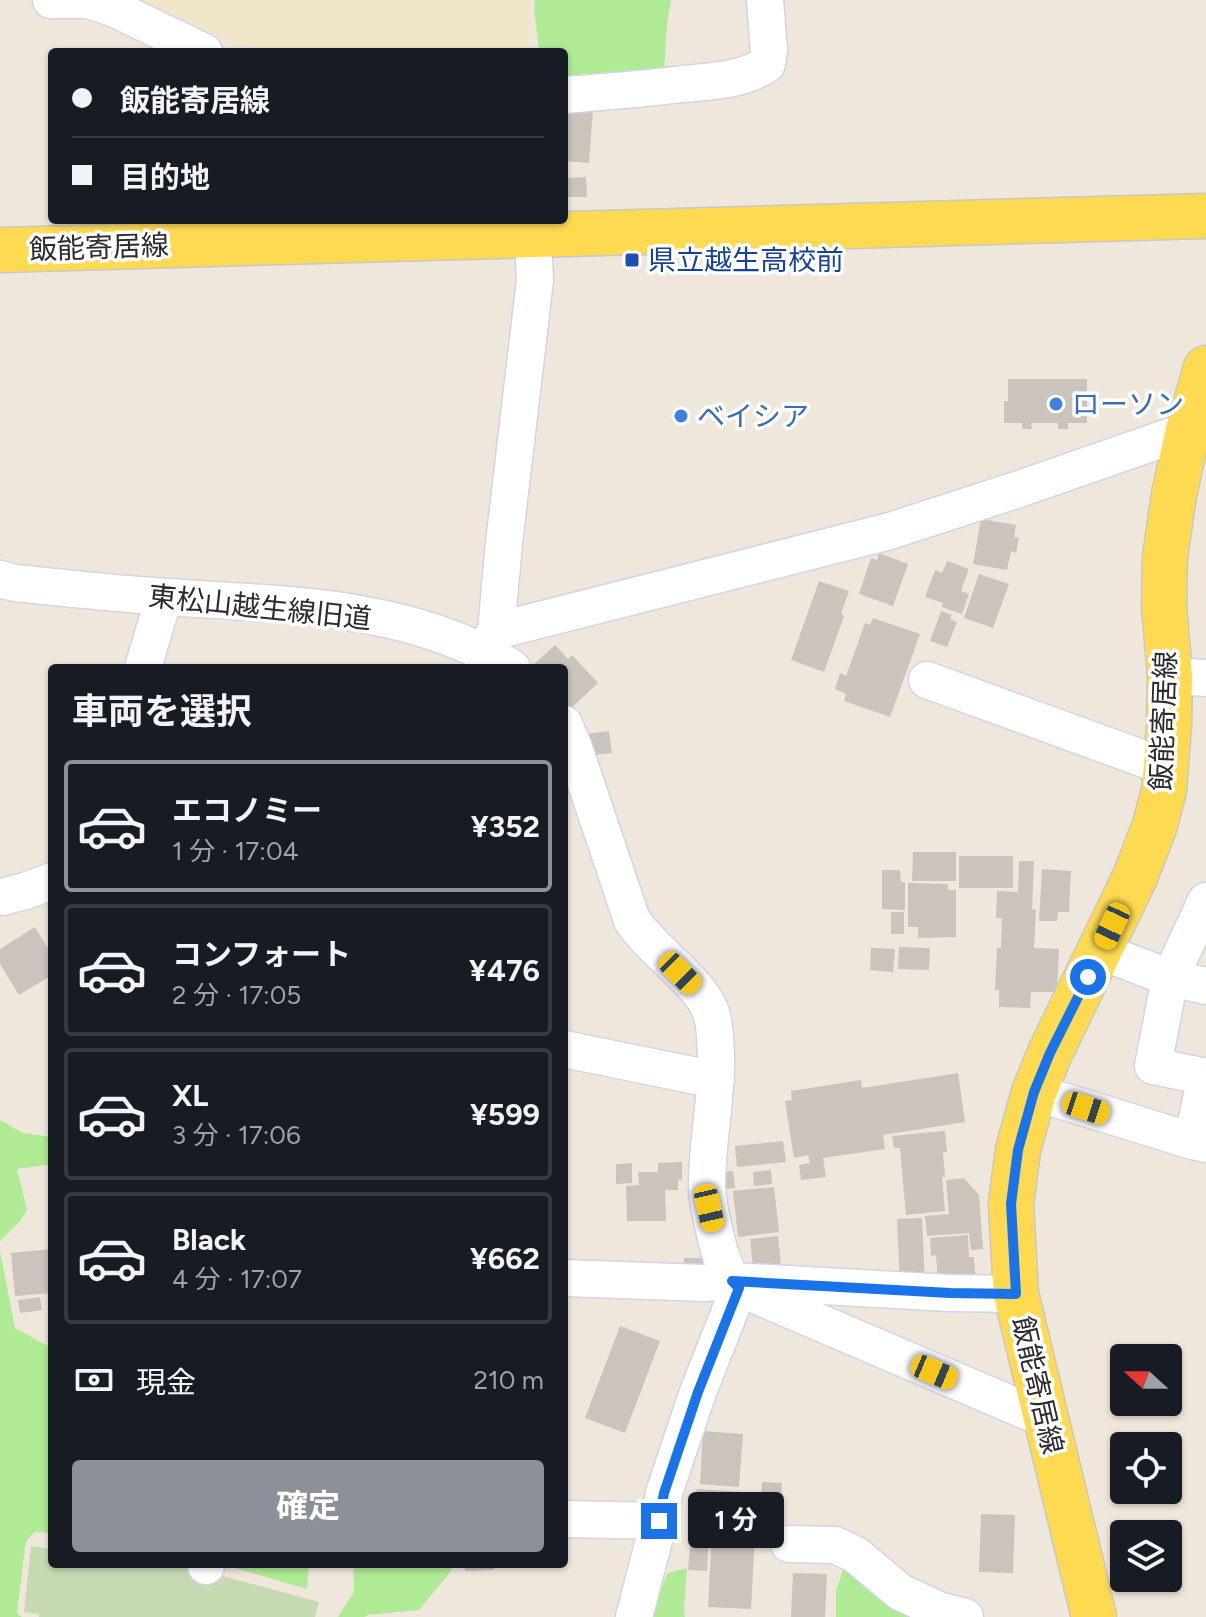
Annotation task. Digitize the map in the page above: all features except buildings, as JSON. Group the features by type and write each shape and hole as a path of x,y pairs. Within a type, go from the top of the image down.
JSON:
{"main road":[{"name":"飯能寄居線","path":"0,250 533,227 1206,216"},
{"name":"飯能寄居線","path":"1086,1617 1016,1294 1011,1204 1018,1150 1034,1092 1135,877 1155,825 1164,790 1166,767 1188,677 1164,606 1165,557 1174,495 1197,427 1206,368"}],"street":[{"path":"51,0 88,0 113,8 196,48"},
{"path":"568,95 631,91 756,72 767,64 769,51 765,0"},
{"path":"533,227 535,280 504,543 497,650 890,531 1197,427"},
{"name":"東松山越生線旧道","path":"0,579 164,597 298,605 362,613 497,650"},
{"path":"144,664 164,597"},
{"path":"927,680 1166,767"},
{"path":"568,736 632,920 641,934 700,992 711,1011 716,1080 707,1184 709,1208 720,1253 735,1284 1045,1419"},
{"path":"2,897 48,882"},
{"path":"1034,1092 1199,1143 1206,1077 1153,1066 1170,978 1206,901"},
{"path":"1100,951 1170,978 1206,986"},
{"path":"568,1050 716,1080"},
{"path":"568,1278 1016,1294"},
{"path":"634,1617 664,1493 735,1284"},
{"path":"568,1519 659,1521"},
{"path":"789,1544 835,1545 856,1555 900,1592 941,1611 965,1617"}],"shaded area":[{"path":"142,0 531,0 527,48 249,48"}],"green space":[{"path":"535,0 671,0 663,88 568,86 568,48 539,48"},
{"path":"0,1120 23,1133 48,1136 48,1165 17,1169 27,1210 0,1241"},
{"path":"0,1251 15,1328 48,1346 48,1533 35,1532 26,1541 17,1613 22,1617 0,1617"},
{"path":"31,1546 48,1548 48,1568 194,1568 319,1602 315,1617 39,1617 39,1614 24,1612"},
{"path":"844,1566 928,1617 836,1617 836,1591"},
{"path":"236,1568 309,1568 307,1589"},
{"path":"353,1568 451,1568 419,1610 338,1617 354,1592"},
{"path":"687,1568 685,1617 652,1617 668,1573"}],"place":[{"name":"県立越生高校前","path":"632,260"},
{"name":"ローソン","path":"1056,404"},
{"name":"ベイシア","path":"681,416"}],"route":[{"path":"659,1521 664,1493 698,1392 739,1288 732,1281 1016,1294 1011,1204 1018,1150 1034,1092 1088,977"}]}
